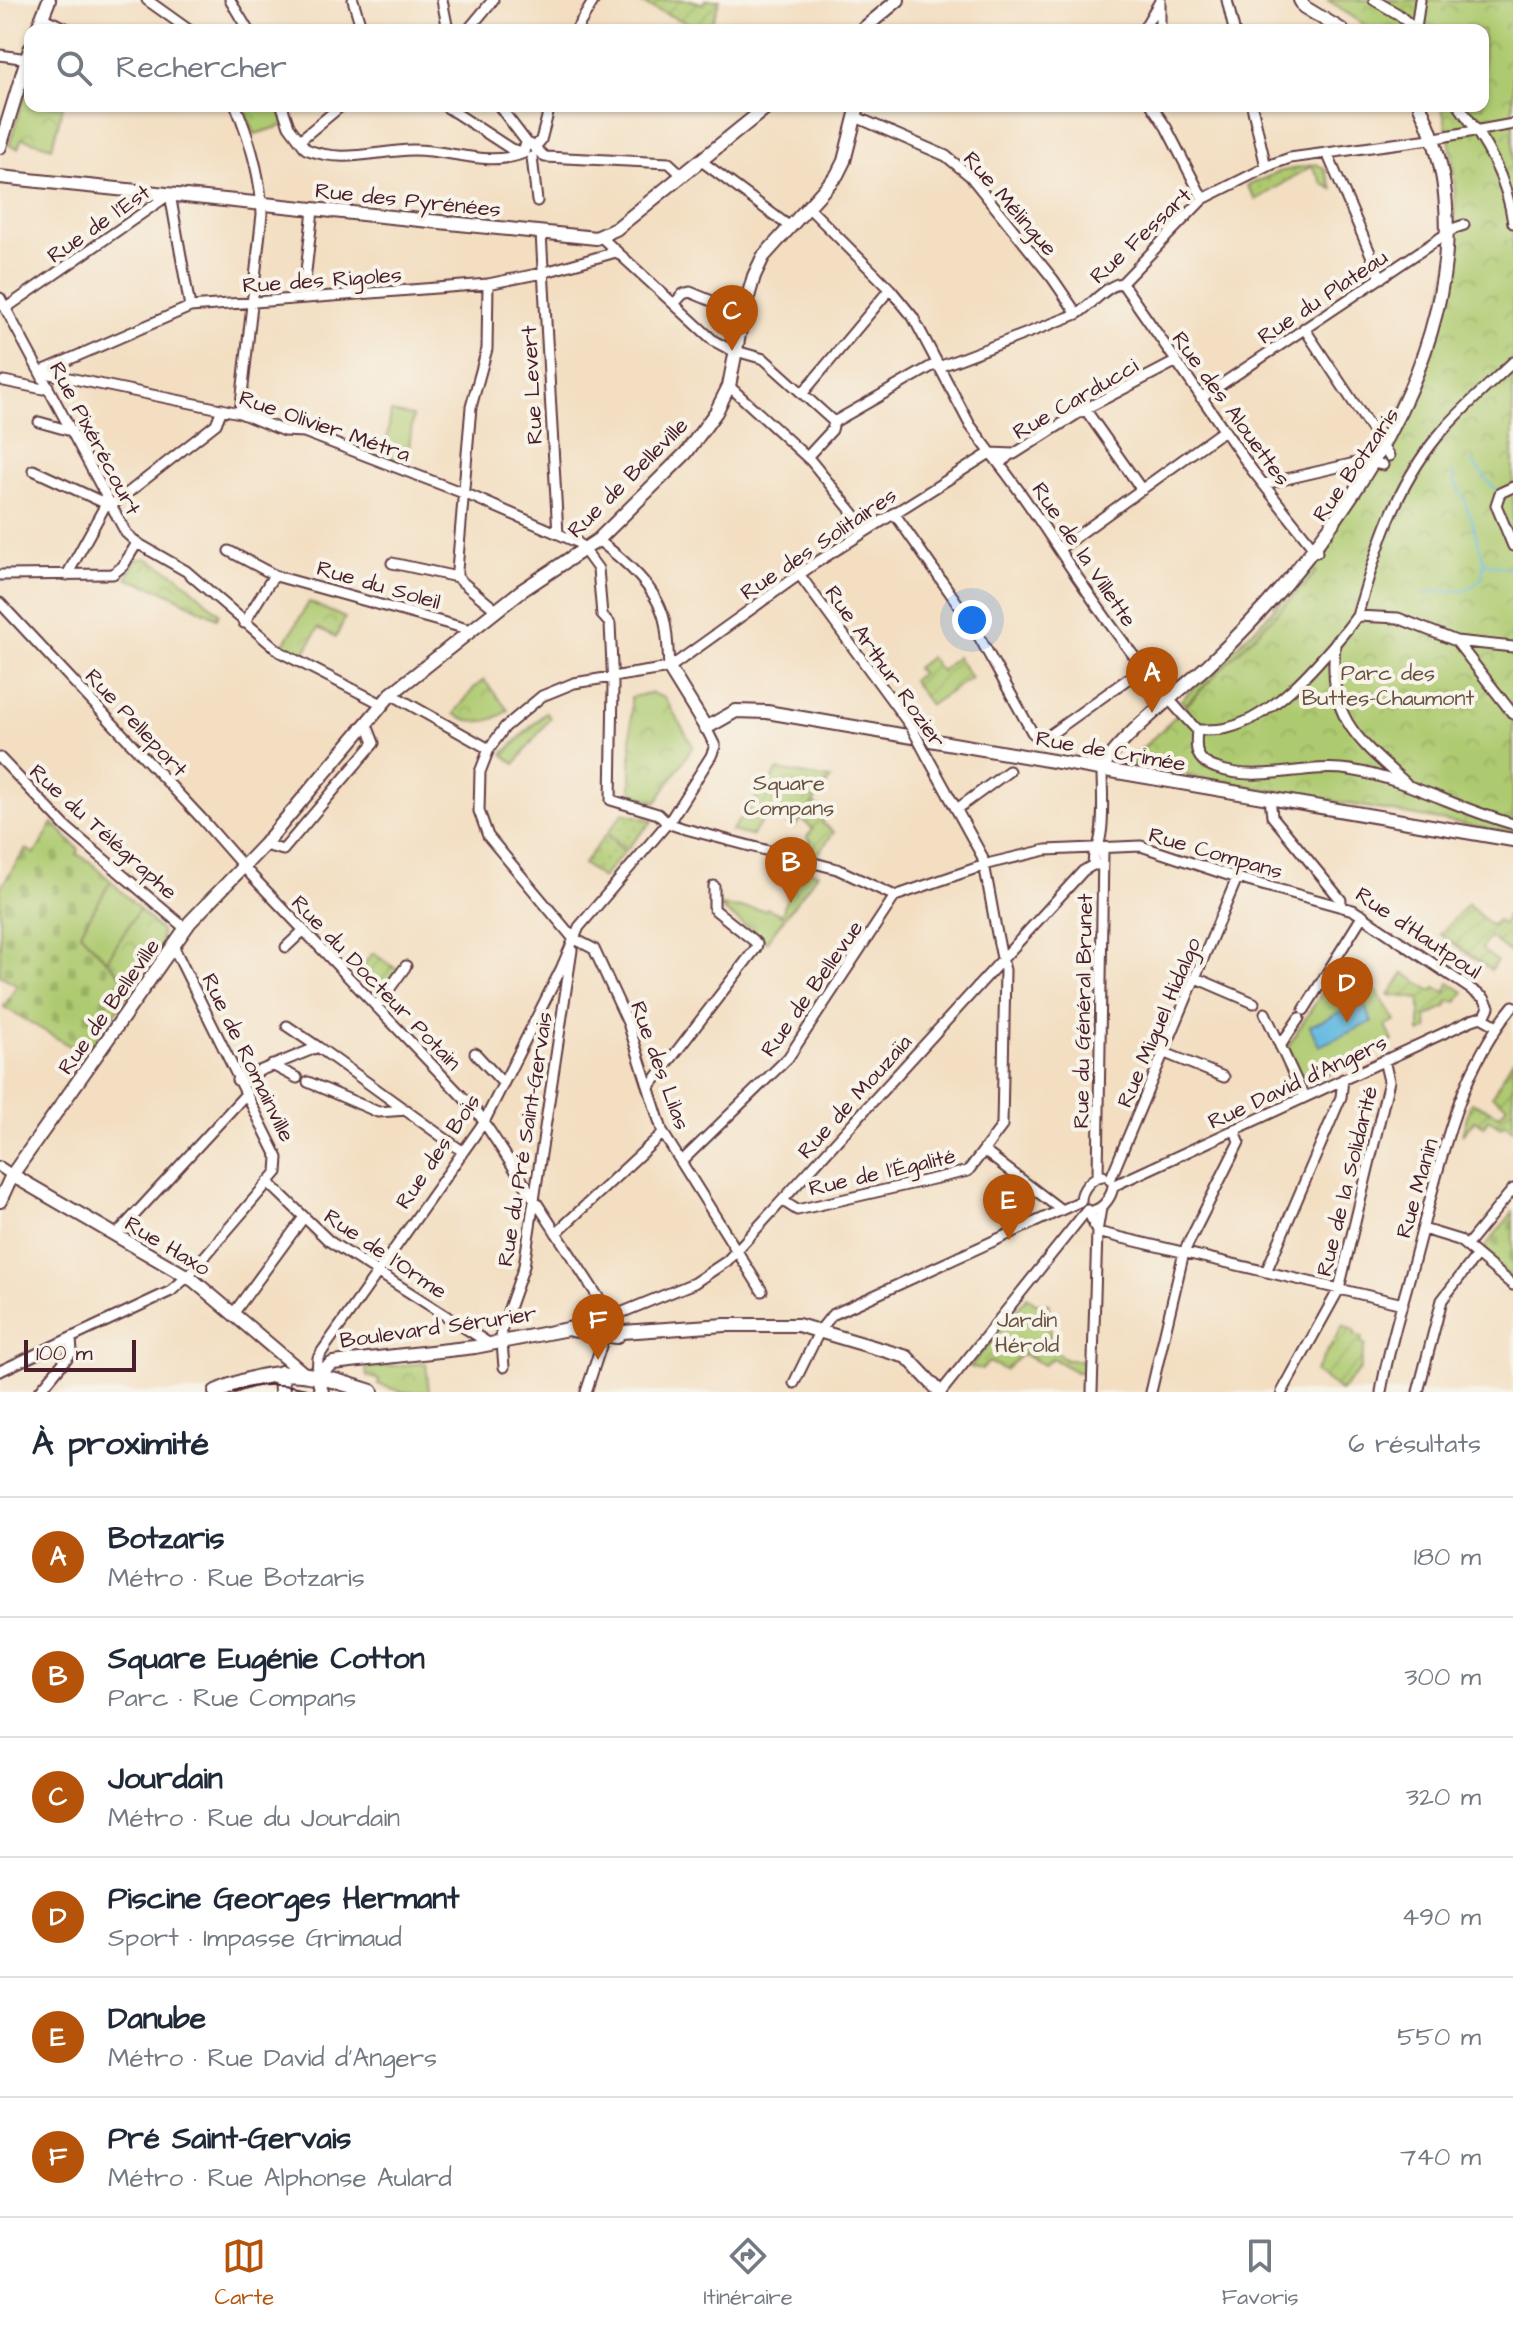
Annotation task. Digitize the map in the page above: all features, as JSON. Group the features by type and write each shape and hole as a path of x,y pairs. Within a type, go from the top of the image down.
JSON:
{"main road":[{"path":"281,1373 282,1392"},
{"path":"216,1392 251,1379 281,1373 310,1373 371,1392"}],"street":[{"path":"39,24 49,0"},
{"path":"147,0 181,24"},
{"path":"230,0 244,24"},
{"path":"353,0 360,24"},
{"path":"442,0 447,24"},
{"path":"473,24 493,0"},
{"path":"580,24 594,0"},
{"path":"872,24 878,0"},
{"path":"873,24 898,0"},
{"path":"1227,0 1233,24"},
{"path":"1300,0 1304,7 1332,24"},
{"path":"1374,0 1409,24"},
{"path":"1417,24 1420,0"},
{"path":"1147,24 1160,1"},
{"path":"1160,1 1160,24"},
{"path":"41,17 57,24"},
{"path":"0,55 24,54"},
{"path":"0,147 24,70"},
{"path":"238,112 248,137 262,204 240,413"},
{"path":"284,112 291,128 310,151 343,158 412,150 507,160 530,151 541,140 548,112"},
{"path":"300,140 334,112"},
{"path":"454,112 511,149 548,157 669,163 682,175"},
{"path":"503,112 530,151 537,201"},
{"path":"760,112 616,229 601,237 714,341 764,359 834,422"},
{"name":"Rue de Belleville","path":"0,1201 12,1175 186,929 245,867 387,699 496,610 598,540 686,453 716,412 729,386 743,314 763,257 841,169 857,112"},
{"name":"Rue Mélingue","path":"857,112 946,156 970,176 1053,279 1077,314"},
{"path":"1156,112 1203,199"},
{"path":"1253,112 1266,167"},
{"path":"1424,112 1439,137 1457,183"},
{"path":"1464,112 1500,172 1509,195 1513,223"},
{"name":"Rue Fessart","path":"807,457 832,430 834,422 932,366 1077,314 1094,304 1111,286 1122,283 1127,274 1203,199 1266,167 1290,158 1513,124"},
{"path":"1327,153 1381,278"},
{"path":"700,160 790,227"},
{"name":"Rue des Pyrénées","path":"0,177 601,237"},
{"path":"1509,195 1513,183"},
{"path":"170,194 190,307"},
{"name":"Rue de l'Est","path":"6,308 170,194"},
{"name":"Rue de la Villette","path":"808,207 890,289 913,317 970,425 1025,497 1143,668 1197,730"},
{"path":"303,298 313,210"},
{"path":"1462,210 1465,243"},
{"name":"Rue du Plateau","path":"1201,398 1455,228 1464,225"},
{"name":"Rue Levert","path":"541,233 558,534"},
{"name":"Rue des Rigoles","path":"40,372 190,307 488,284 617,253"},
{"name":"Rue des Alouettes","path":"1122,283 1224,430 1317,552"},
{"path":"457,577 471,407 487,349 488,284"},
{"path":"802,394 890,289"},
{"path":"674,304 683,294 690,292 743,314"},
{"name":"Rue Pixérécourt","path":"0,298 126,533 137,543 186,571 280,652 387,699"},
{"path":"1304,328 1386,461"},
{"name":"Rue Carducci","path":"990,453 1009,455 1085,409 1175,362"},
{"path":"1513,362 1436,438 1409,477 1387,519 1357,616 1335,644 1296,684 1260,714 1224,729 1197,730 1196,753 1201,760 1217,769 1260,776 1330,768 1350,770 1409,785 1463,809 1513,824"},
{"name":"Rue Olivier Métra","path":"40,372 240,413 284,431 312,435 577,542 584,550"},
{"path":"4,381 43,389 48,386"},
{"path":"729,386 807,457 862,524 864,531"},
{"path":"67,575 109,505 216,424 222,409"},
{"path":"1085,409 1142,490"},
{"path":"39,422 71,431"},
{"path":"1059,549 1224,430"},
{"name":"Rue Botzaris","path":"1102,771 1103,764 1119,746 1261,614 1317,552 1399,442"},
{"name":"Rue des Solitaires","path":"669,668 799,574 990,453"},
{"path":"1000,465 1009,455"},
{"path":"1264,484 1364,461 1386,461"},
{"path":"33,470 109,505"},
{"path":"1513,487 1500,493 1496,505 1513,546"},
{"path":"894,513 972,624 1038,738 1044,738 1143,668"},
{"path":"598,540 628,566 659,606 665,623 669,668 706,728"},
{"path":"0,575 113,574 123,566 137,543"},
{"path":"584,550 598,569 602,615 610,624 613,678 611,800 658,814 667,823 837,869 895,896"},
{"name":"Rue du Soleil","path":"229,551 276,576 471,630"},
{"path":"392,563 457,577 496,610"},
{"name":"Rue Arthur Rozier","path":"799,574 912,728 984,865 1005,970 1002,1126 984,1151"},
{"path":"244,623 276,576"},
{"name":"Rue Pelleport","path":"0,603 245,867"},
{"path":"1357,616 1398,618 1456,641 1513,647"},
{"path":"1456,641 1513,714"},
{"path":"1335,644 1336,699 1341,713 1375,755 1409,785"},
{"path":"387,699 489,749 511,720 542,696 574,683 669,668"},
{"name":"Rue de Crimée","path":"706,728 736,711 767,712 1513,840"},
{"path":"264,845 283,850 366,756 374,743 366,722"},
{"name":"Rue des Bois","path":"310,1373 376,1271 484,1122 573,938 590,912 667,823 714,750 706,728"},
{"name":"Rue des Lilas","path":"489,749 478,781 483,826 496,848 573,938 594,949 619,999 663,1133 762,1291"},
{"name":"Rue du Télégraphe","path":"0,758 66,827 186,929"},
{"path":"957,809 1009,771"},
{"name":"Rue du Général Brunet","path":"1098,1176 1098,865 1103,851 1100,848 1102,771"},
{"name":"Rue d'Hautpoul","path":"1270,798 1272,816 1341,900 1340,906 1363,915 1484,998 1489,1007 1484,1018"},
{"name":"Rue Compans","path":"895,896 984,865 1046,850 1141,846 1237,878 1340,906"},
{"name":"Rue de Mouzaïa","path":"606,1327 709,1275 737,1251 1083,871 1098,865"},
{"name":"Rue du Docteur Potain","path":"245,867 484,1122 604,1306 606,1327"},
{"name":"Rue Miguel Hidalgo","path":"1101,1208 1111,1193 1111,1183 1237,878"},
{"path":"650,1086 756,948 754,941 714,909 714,886"},
{"name":"Rue de Bellevue","path":"681,1162 788,1058 895,896"},
{"path":"1280,1046 1363,915"},
{"path":"286,947 304,930"},
{"name":"Rue du Pré Saint-Gervais","path":"504,1367 496,1343 524,1266 573,938"},
{"name":"Rue de Romainville","path":"174,948 278,1158 277,1172 268,1182"},
{"path":"380,1002 406,966"},
{"path":"1196,978 1254,1003"},
{"name":"Rue Manin","path":"1379,1391 1460,1098 1477,1058 1497,1026 1511,1012"},
{"path":"539,1013 560,1017"},
{"path":"1265,1013 1304,1097"},
{"path":"1484,1018 1497,1026"},
{"name":"Rue David d'Angers","path":"1111,1183 1462,1024 1484,1018"},
{"path":"287,1026 462,1151"},
{"path":"237,1080 318,1047"},
{"path":"475,1053 503,1083"},
{"path":"1165,1053 1224,1077"},
{"name":"Rue de la Solidarité","path":"1284,1391 1339,1289 1389,1081 1384,1060"},
{"path":"272,1065 297,1078"},
{"path":"1266,1272 1341,1097 1343,1079"},
{"path":"308,1082 378,1112 407,1110"},
{"path":"115,1236 245,1095"},
{"path":"1151,1392 1184,1252 1239,1142 1235,1129"},
{"path":"556,1233 663,1133"},
{"path":"984,1151 1060,1209"},
{"name":"Rue de l'Égalité","path":"783,1201 797,1210 968,1171 984,1151"},
{"name":"Rue Haxo","path":"0,1167 187,1277 310,1373"},
{"path":"1097,1232 1085,1207 1087,1187 1098,1176 1111,1183"},
{"path":"0,1371 165,1295 187,1277 268,1182"},
{"name":"Rue de l'Orme","path":"268,1182 329,1241 496,1343"},
{"path":"1468,1244 1513,1189"},
{"path":"940,1392 1085,1207"},
{"path":"794,1383 819,1333 832,1315 1060,1209 1085,1207 1101,1208 1097,1232 1092,1392"},
{"path":"233,1314 304,1217"},
{"path":"1423,1229 1456,1239 1513,1285"},
{"path":"1097,1232 1403,1304"},
{"path":"1418,1392 1442,1300 1477,1255"},
{"path":"586,1392 606,1327"},
{"name":"Boulevard Sérurier","path":"310,1373 333,1363 496,1343 568,1329 606,1327 622,1338 793,1330 819,1333 907,1357 940,1392"},
{"name":"Boulevard Sérurier","path":"819,1333 904,1363 930,1392"},
{"path":"39,1392 72,1352 71,1339"},
{"path":"310,1373 322,1392"}],"green space":[{"path":"633,0 691,0 703,4 705,0 720,0 711,24 690,24"},
{"name":"Parc des Buttes-Chaumont","path":"1328,0 1513,0 1513,833 1128,765 1127,762 1189,703 1253,633 1315,554 1370,469 1415,380 1445,288 1455,196 1442,112 1489,112 1489,24 1363,24"},
{"path":"24,96 24,112 61,112 52,147 22,138 18,148 9,145"},
{"path":"246,112 280,112 285,125 255,134"},
{"path":"1316,164 1324,168 1333,189 1323,184 1312,166 1256,200 1247,186 1278,172"},
{"path":"391,412 413,416 407,464 385,455"},
{"path":"147,558 178,576 219,613 217,618 162,590 127,579 135,560"},
{"path":"1312,568 1316,572 1303,587 1185,705 1181,700 1263,621"},
{"path":"309,602 345,618 336,637 318,628 302,658 283,646"},
{"path":"930,657 941,671 957,657 971,678 930,705 912,680 921,674 916,668"},
{"path":"484,680 508,710 495,718 481,721 454,714 474,688"},
{"path":"651,693 665,698 693,746 656,803 631,791 631,697"},
{"path":"546,712 550,718 515,764 503,754"},
{"name":"Square Compans","path":"778,770 831,779 794,828 771,810 751,836 731,831"},
{"path":"813,803 829,815 822,823 834,832 817,855 804,849 811,841 807,837 813,829 801,819"},
{"path":"623,813 653,820 627,849 607,834"},
{"path":"53,823 79,850 77,854 111,881 80,933 133,988 85,1055 4,1007 17,985 0,975 0,888 26,849 35,854"},
{"path":"605,836 625,851 602,878 583,864"},
{"path":"795,866 818,873 766,942 719,906 767,908 782,915"},
{"path":"111,881 139,909 107,960 80,933"},
{"path":"1513,899 1513,955 1490,937 1481,949 1497,961 1491,970 1440,934 1468,904 1491,926 1497,920 1503,925"},
{"path":"139,909 161,931 162,947 133,988 107,960"},
{"path":"373,953 399,971 379,997 356,973"},
{"path":"1339,966 1377,992 1396,1021 1386,1026 1393,1041 1373,1050 1374,1054 1310,1083 1303,1080 1288,1046"},
{"path":"1404,973 1432,991 1436,988 1446,992 1449,982 1464,992 1457,1002 1448,1001 1447,1006 1426,1017 1428,1029 1420,1033 1420,999 1389,995"},
{"path":"1513,1059 1513,1130 1504,1123 1501,1127 1488,1119 1484,1126 1475,1120 1462,1135 1471,1102 1500,1115 1507,1105 1492,1096"},
{"path":"1513,1212 1513,1279 1486,1256 1485,1247"},
{"name":"Jardin Hérold","path":"1027,1297 1036,1303 1050,1304 1050,1346 1066,1360 1083,1360 1083,1372 1076,1372 1052,1358 1044,1365 1022,1354 1005,1370 989,1362 982,1369 970,1367"},
{"path":"1343,1325 1355,1331 1354,1335 1362,1337 1361,1343 1365,1344 1360,1370 1340,1391 1315,1372"},
{"path":"426,1363 429,1392 402,1392 378,1384 379,1380 367,1376 366,1368"}],"water":[{"path":"1363,1002 1372,1022 1319,1046 1310,1026"}],"waterway":[{"path":"1471,461 1496,490"},
{"path":"1453,473 1484,563"},
{"path":"1423,594 1467,589 1482,578 1484,563 1513,569"}],"tram line":[{"path":"233,1392 275,1384 317,1392"}],"place":[{"name":"Jourdain","path":"732,351"},
{"name":"Botzaris","path":"1152,713"},
{"name":"Square Eugénie Cotton","path":"791,903"},
{"name":"Piscine Georges Hermant","path":"1347,1023"},
{"name":"Danube","path":"1009,1240"},
{"name":"Pré Saint-Gervais","path":"598,1360"}]}
